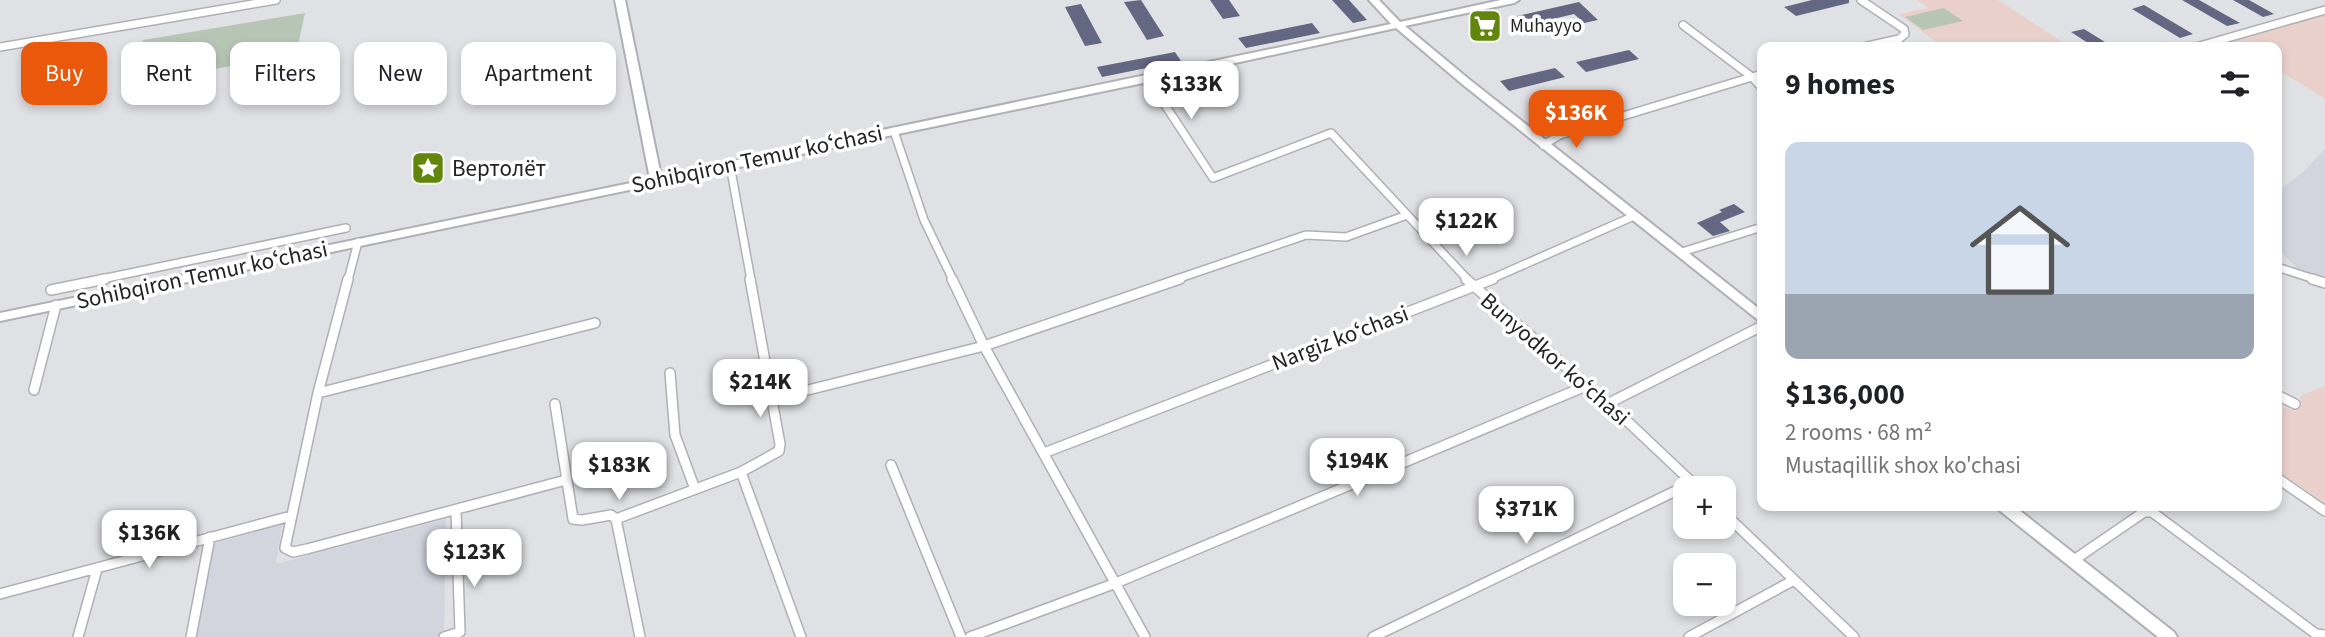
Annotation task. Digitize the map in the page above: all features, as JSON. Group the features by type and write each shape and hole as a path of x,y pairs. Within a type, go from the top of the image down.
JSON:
{"main road":[{"path":"620,0 656,180"},
{"path":"1374,0 1398,25 1543,145 1757,313"},
{"name":"Sohibqiron Temur koʻchasi","path":"0,317 1148,79 1514,0"},
{"path":"2010,511 2169,637"}],"street":[{"path":"0,47 276,0"},
{"path":"1861,0 1904,29 1905,34 1899,39 1886,42"},
{"path":"2213,42 2325,10"},
{"path":"1683,25 1757,82"},
{"path":"1543,145 1560,135 1757,76"},
{"name":"Bunyodkor koʻchasi","path":"1148,79 1178,125 1186,144 1213,178 1331,133 1474,287 1684,476"},
{"path":"894,131 924,220 984,345 1145,637"},
{"path":"615,519 741,472 779,451 730,165"},
{"path":"772,399 984,345 1302,236 1346,237 1407,215"},
{"name":"Nargiz koʻchasi","path":"1044,453 1474,287 1634,216"},
{"path":"51,290 346,228"},
{"path":"1682,253 1757,229"},
{"path":"358,242 318,393 285,548 293,552 566,480"},
{"path":"2282,269 2325,283"},
{"path":"34,390 56,305"},
{"path":"318,393 595,323"},
{"path":"1607,404 1757,329"},
{"path":"670,373 675,435 695,489"},
{"path":"970,637 1116,583 1586,386"},
{"path":"2282,398 2295,404"},
{"path":"555,404 573,519 584,521 611,515 615,519 640,637"},
{"path":"891,466 961,637"},
{"path":"741,472 802,637"},
{"path":"2282,481 2325,511"},
{"path":"1373,637 1673,496"},
{"path":"444,637 460,635 456,511"},
{"path":"2074,560 2144,513 2152,512 2316,634 2325,635"},
{"path":"0,594 291,516"},
{"path":"1736,524 1854,637"},
{"path":"191,637 210,537"},
{"path":"78,637 97,569"},
{"path":"1689,637 1794,580"}],"shaded area":[{"path":"1917,0 1998,0 2062,42 1936,42 1899,14 1928,8"},
{"path":"2325,13 2325,99 2282,72 2282,42 2232,42 2227,39"},
{"path":"2325,149 2325,279 2301,272 2282,253 2282,188 2303,172"},
{"path":"2325,386 2325,503 2282,473 2282,407 2297,411 2302,406 2300,396"},
{"path":"446,519 444,637 193,637 212,544 282,525 276,564"}],"green space":[{"path":"1944,8 1963,21 1923,30 1905,17"},
{"path":"305,13 299,42 230,42 230,66 216,69 216,42 142,42"}],"building":[{"path":"1141,0 1164,36 1147,40 1124,2"},
{"path":"1210,0 1229,0 1240,16 1223,19"},
{"path":"1332,0 1349,0 1367,20 1353,23"},
{"path":"1812,0 1849,0 1849,3 1796,16 1784,7"},
{"path":"2182,0 2199,0 2240,23 2227,26"},
{"path":"2233,0 2249,0 2274,14 2263,17"},
{"path":"1579,2 1598,20 1584,23 1574,14 1540,22 1549,31 1535,34 1517,16"},
{"path":"1081,4 1102,43 1085,46 1065,7"},
{"path":"2144,5 2193,34 2180,38 2132,9"},
{"path":"1312,23 1320,33 1246,48 1238,38"},
{"path":"2084,29 2105,42 2086,42 2071,32"},
{"path":"1629,50 1639,59 1586,72 1576,62"},
{"path":"1175,52 1181,61 1102,77 1097,67"},
{"path":"1555,68 1565,77 1509,91 1500,81"},
{"path":"1734,204 1745,212 1720,222 1730,231 1713,236 1697,223 1722,212 1719,210"}],"place":[{"name":"Muhayyo","path":"1485,26"},
{"name":"Вертолёт","path":"428,168"}]}
